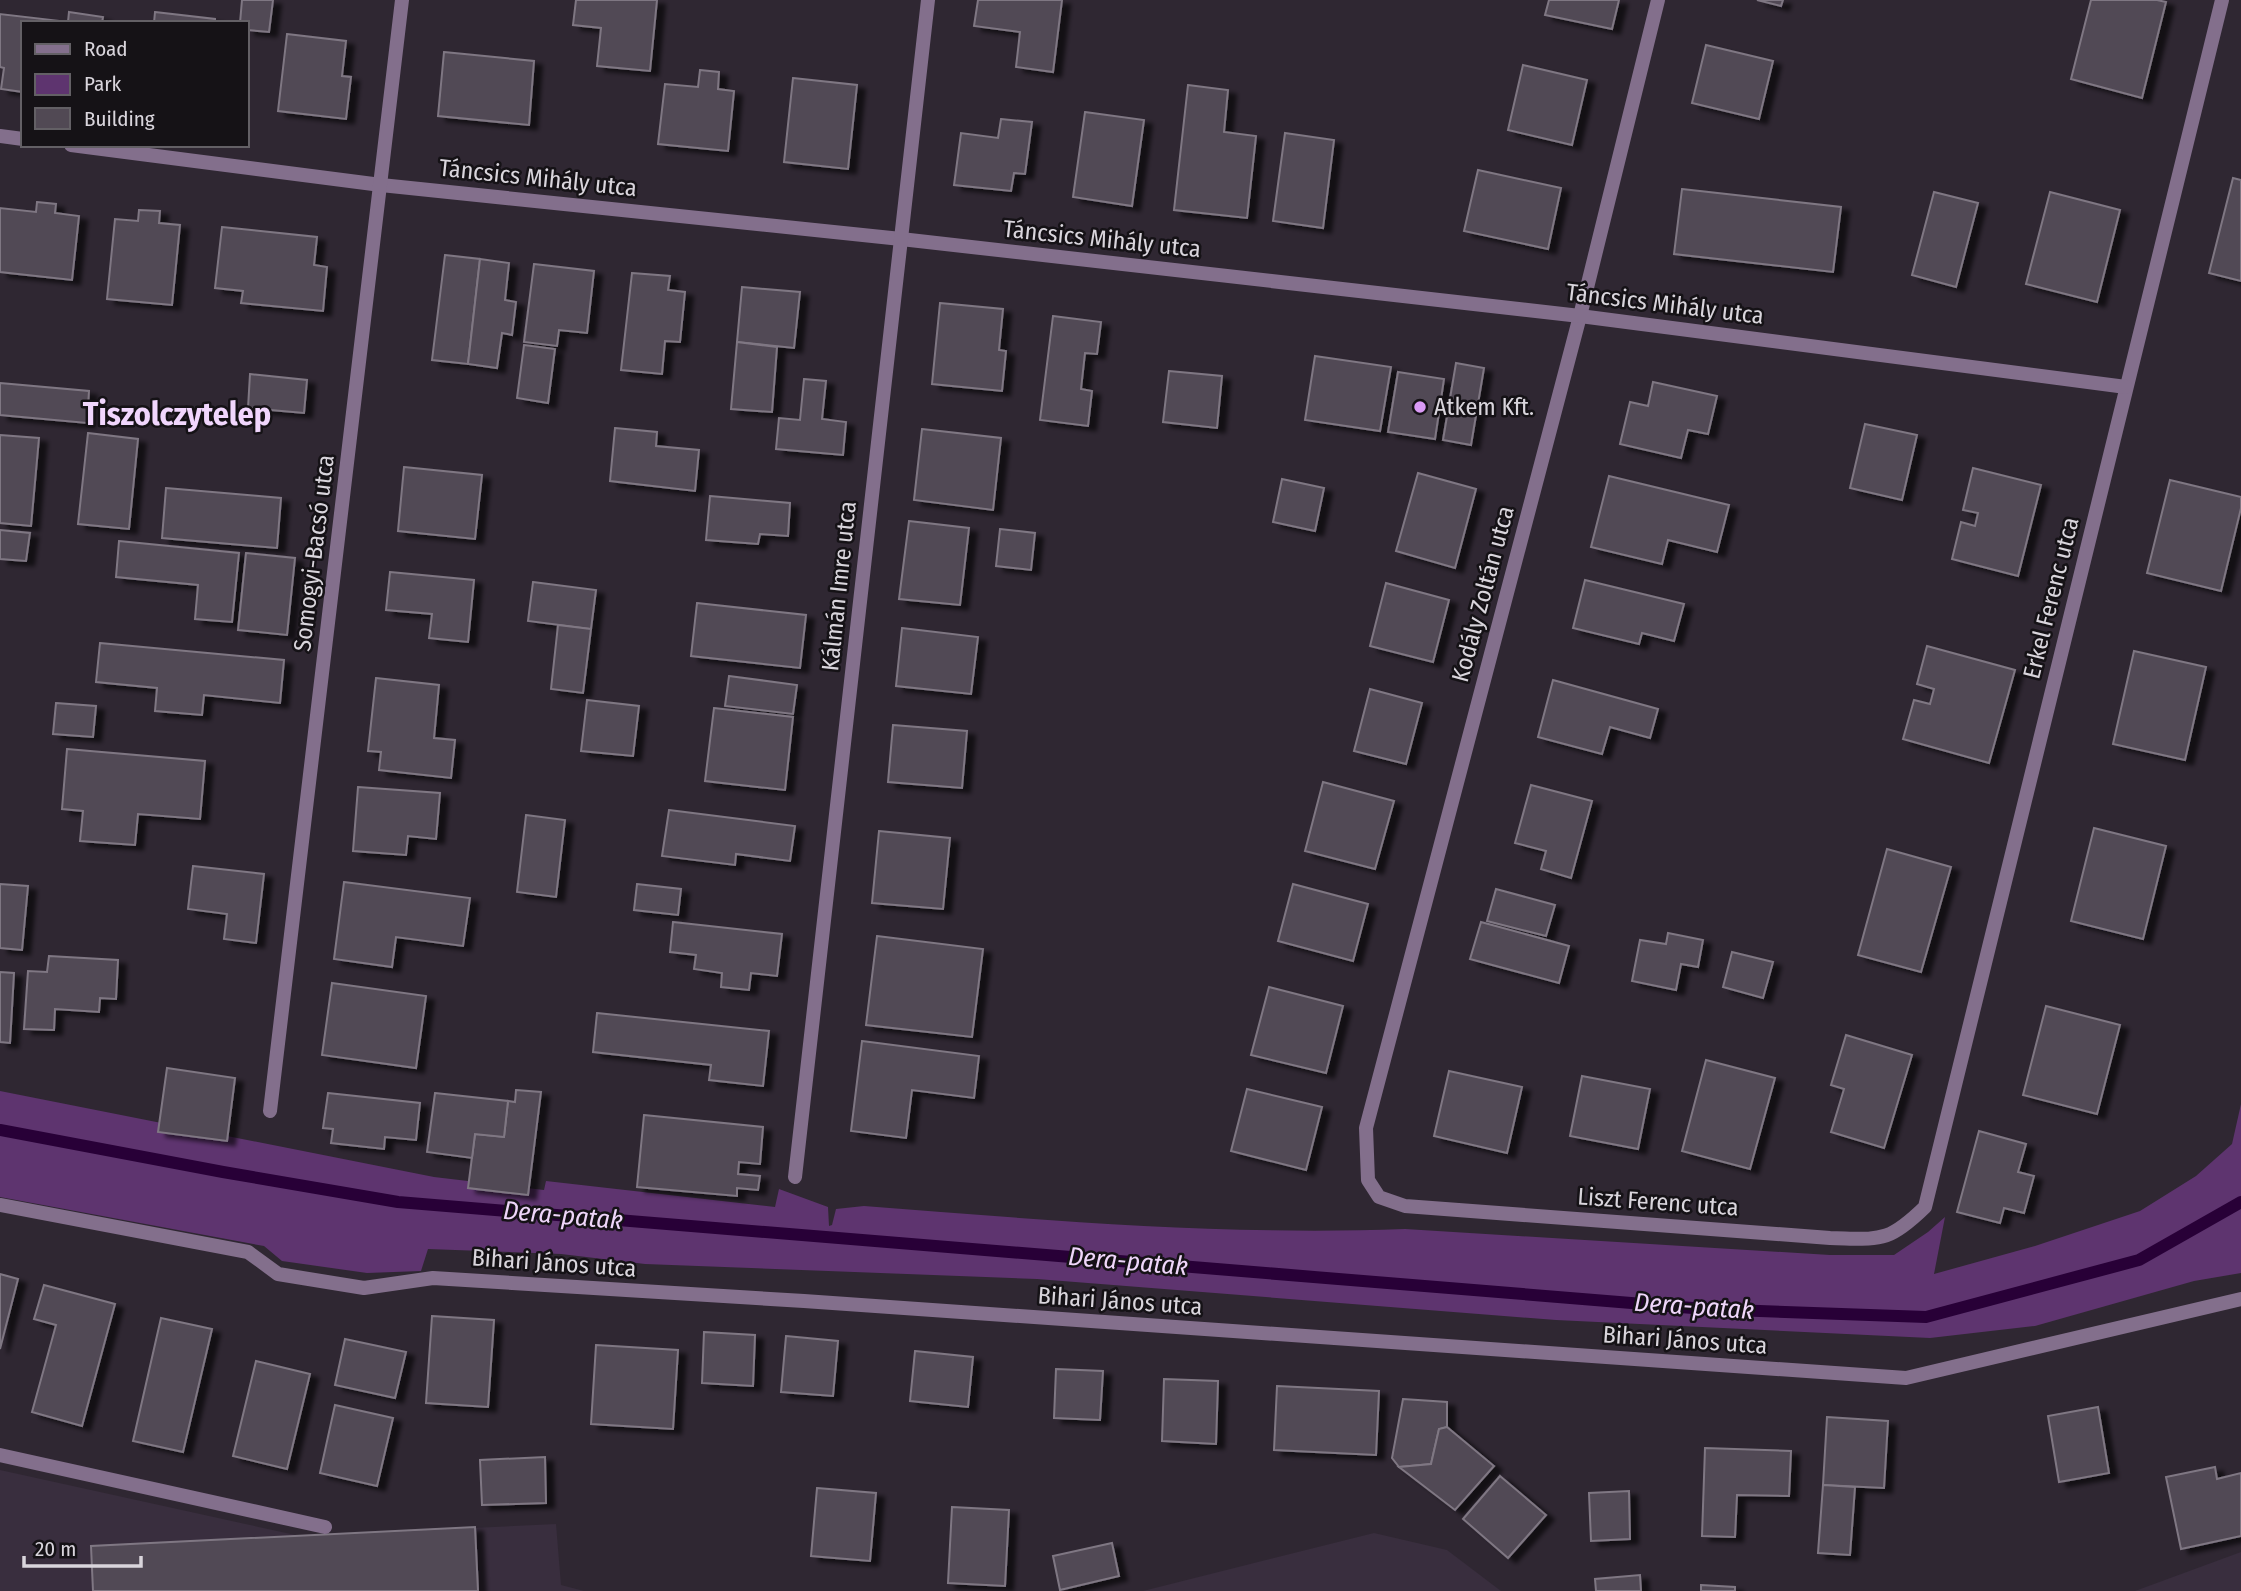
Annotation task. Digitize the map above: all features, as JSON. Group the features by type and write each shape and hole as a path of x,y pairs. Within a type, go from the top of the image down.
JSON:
{"street":[{"name":"Somogyi-Bacsó utca","path":"270,1111 402,0"},
{"name":"Kálmán Imre utca","path":"794,1177 928,0"},
{"name":"Kodály Zoltán utca","path":"1379,1197 1368,1180 1366,1128 1580,316 1658,0"},
{"name":"Erkel Ferenc utca","path":"1925,1207 2222,0"},
{"path":"0,136 21,139"},
{"name":"Táncsics Mihály utca","path":"86,147 381,185 901,239 1580,316 2126,387"},
{"name":"Liszt Ferenc utca","path":"1379,1197 1405,1206 1817,1237 1882,1239 1905,1227 1925,1207"},
{"name":"Bihari János utca","path":"0,1205 248,1252 278,1274 364,1288 433,1278 804,1301 1906,1378 2241,1299"},
{"path":"0,1455 325,1527"}],"shaded area":[{"path":"0,1470 300,1536 556,1524 561,1585 584,1591 0,1591"},
{"path":"1374,1533 1447,1550 1501,1591 1143,1591"},
{"path":"2241,1552 2241,1591 2135,1591"}],"green space":[{"path":"0,1091 434,1177 544,1190 546,1181 775,1207 779,1189 828,1207 829,1226 832,1225 836,1209 864,1206 1134,1225 1337,1231 1405,1229 1830,1255 1894,1255 1945,1217 1934,1274 2035,1246 2140,1211 2196,1176 2232,1144 2241,1104 2241,1273 2194,1281 2035,1326 1930,1338 1556,1320 1037,1279 645,1264 561,1254 428,1249 421,1271 367,1273 282,1261 264,1246 0,1197"}],"building":[{"path":"242,0 273,0 269,32 248,30 248,21 240,21"},
{"path":"576,0 657,0 650,71 597,66 601,28 573,25"},
{"path":"978,0 1062,0 1053,72 1016,67 1020,32 974,26"},
{"path":"1549,0 1619,0 1612,29 1545,15"},
{"path":"1757,0 1783,0 1781,6"},
{"path":"2091,0 2166,2 2142,98 2071,79"},
{"path":"69,12 103,17 102,21 68,21"},
{"path":"155,12 215,19 215,21 154,21"},
{"path":"0,14 60,21 21,21 21,92 1,89 4,68 0,67"},
{"path":"287,34 346,41 342,76 351,77 346,119 278,111"},
{"path":"1706,45 1773,61 1759,119 1692,103"},
{"path":"444,52 534,61 529,125 438,116"},
{"path":"1523,65 1587,80 1572,145 1508,130"},
{"path":"700,70 719,72 718,89 734,91 728,151 658,144 665,84 698,87"},
{"path":"793,78 857,85 848,169 784,162"},
{"path":"1188,85 1228,90 1224,132 1256,136 1247,218 1174,210"},
{"path":"1085,112 1144,120 1132,206 1073,197"},
{"path":"1001,119 1032,122 1025,174 1014,173 1011,191 954,185 961,133 998,138"},
{"path":"1285,133 1334,140 1323,228 1273,221"},
{"path":"1478,170 1561,188 1548,249 1464,231"},
{"path":"2233,178 2241,180 2241,281 2209,273"},
{"path":"1682,189 1841,207 1833,272 1674,254"},
{"path":"1934,192 1978,203 1956,287 1912,275"},
{"path":"2050,192 2120,210 2097,302 2026,284"},
{"path":"37,202 56,204 55,213 79,216 72,280 0,272 0,208 36,212"},
{"path":"139,210 160,211 159,223 180,225 172,305 107,299 115,219 138,221"},
{"path":"222,227 317,237 314,265 327,267 323,311 241,303 243,291 215,288"},
{"path":"445,255 480,259 468,364 432,360"},
{"path":"480,259 509,263 505,300 516,302 512,335 502,333 497,368 468,364"},
{"path":"534,264 594,271 587,333 559,330 557,346 524,342"},
{"path":"632,273 670,276 668,290 685,292 680,342 665,341 662,374 621,370"},
{"path":"742,287 800,292 794,348 737,342"},
{"path":"940,303 1003,309 999,350 1006,351 1002,391 932,384"},
{"path":"1053,316 1101,322 1097,354 1085,353 1081,389 1092,391 1088,426 1040,420"},
{"path":"737,342 777,347 772,412 731,409"},
{"path":"524,345 555,349 548,403 517,398"},
{"path":"1315,356 1391,367 1380,431 1305,420"},
{"path":"1456,363 1484,368 1471,445 1443,440"},
{"path":"1169,371 1222,376 1217,428 1163,422"},
{"path":"1398,372 1444,379 1435,439 1388,432"},
{"path":"250,374 307,380 304,413 248,408"},
{"path":"804,379 826,381 822,419 846,422 843,455 776,449 779,418 800,420"},
{"path":"1653,382 1717,396 1708,434 1688,430 1681,458 1620,444 1630,402 1648,406"},
{"path":"0,383 89,391 87,423 0,415"},
{"path":"1865,424 1917,435 1902,500 1850,488"},
{"path":"615,428 657,432 656,446 699,450 695,491 610,481"},
{"path":"922,429 1001,438 993,510 914,500"},
{"path":"88,433 138,439 129,529 78,524"},
{"path":"0,435 39,438 31,526 0,523"},
{"path":"404,467 482,475 475,539 398,531"},
{"path":"1973,468 2041,485 2018,576 1952,559 1961,522 1975,526 1978,513 1963,510"},
{"path":"1418,473 1476,489 1455,568 1396,551"},
{"path":"1609,476 1729,505 1717,552 1668,540 1662,564 1591,547"},
{"path":"1282,479 1324,488 1315,531 1273,522"},
{"path":"2170,480 2241,497 2241,508 2221,591 2147,573"},
{"path":"166,488 281,498 277,548 162,538"},
{"path":"710,496 790,503 788,536 760,534 758,544 706,540"},
{"path":"909,521 969,528 960,605 899,599"},
{"path":"1000,529 1035,533 1031,570 996,566"},
{"path":"0,530 30,533 26,561 0,559"},
{"path":"119,541 239,553 232,622 195,619 198,585 116,577"},
{"path":"246,553 295,558 287,635 238,630"},
{"path":"390,572 474,580 468,642 429,638 432,614 386,610"},
{"path":"1585,580 1684,604 1674,641 1642,633 1639,644 1573,628"},
{"path":"533,582 596,590 591,629 528,621"},
{"path":"1386,583 1449,600 1433,662 1370,646"},
{"path":"697,603 806,615 800,668 691,656"},
{"path":"558,625 591,629 583,693 551,689"},
{"path":"902,628 978,637 971,694 896,686"},
{"path":"100,643 284,660 280,703 204,695 202,715 155,711 157,688 96,682"},
{"path":"1927,646 2015,670 1989,763 1903,739 1914,700 1930,704 1934,689 1917,684"},
{"path":"2134,651 2206,667 2185,760 2113,744"},
{"path":"729,676 797,685 793,714 725,706"},
{"path":"376,678 439,685 434,738 455,740 451,778 379,770 381,752 368,751"},
{"path":"1553,680 1658,709 1650,738 1610,727 1602,754 1538,737"},
{"path":"1370,689 1422,703 1406,764 1354,751"},
{"path":"587,700 639,706 633,756 581,751"},
{"path":"56,703 96,706 93,737 53,734"},
{"path":"714,708 793,717 785,790 705,781"},
{"path":"893,725 967,731 962,788 888,782"},
{"path":"67,749 205,761 200,819 138,814 135,845 80,841 83,811 62,809"},
{"path":"1323,782 1394,801 1375,869 1305,851"},
{"path":"1531,785 1592,801 1571,878 1541,869 1546,851 1515,843"},
{"path":"358,787 440,793 436,839 408,836 406,855 353,851"},
{"path":"669,810 795,826 790,861 736,854 735,865 662,856"},
{"path":"526,815 565,820 556,897 517,892"},
{"path":"2094,828 2166,846 2143,939 2071,921"},
{"path":"879,831 950,838 943,909 872,903"},
{"path":"1887,849 1951,867 1921,972 1858,955"},
{"path":"193,866 264,874 256,943 224,939 227,914 188,909"},
{"path":"344,882 470,898 463,946 396,937 392,967 334,959"},
{"path":"0,884 28,886 22,950 0,948"},
{"path":"637,884 681,889 678,915 634,910"},
{"path":"1293,884 1368,904 1353,961 1278,941"},
{"path":"1496,889 1555,905 1546,936 1487,921"},
{"path":"673,922 782,934 777,976 751,973 749,990 721,987 722,973 694,969 696,955 670,952"},
{"path":"1481,922 1569,946 1559,983 1470,959"},
{"path":"1668,933 1703,940 1698,967 1681,964 1676,990 1632,981 1640,940 1666,944"},
{"path":"877,936 983,949 972,1037 866,1025"},
{"path":"1732,952 1773,962 1763,998 1723,987"},
{"path":"49,956 118,960 116,999 100,998 99,1012 55,1009 54,1030 24,1029 28,971 47,972"},
{"path":"0,972 14,973 10,1043 0,1042"},
{"path":"332,983 426,996 416,1068 322,1055"},
{"path":"1269,987 1343,1006 1326,1073 1251,1055"},
{"path":"2046,1006 2120,1025 2097,1114 2023,1095"},
{"path":"597,1013 769,1031 763,1086 709,1080 711,1065 593,1052"},
{"path":"1846,1035 1912,1055 1884,1148 1831,1132 1844,1089 1831,1085"},
{"path":"862,1041 979,1056 974,1098 912,1090 906,1138 851,1131"},
{"path":"1706,1060 1775,1078 1750,1169 1682,1151"},
{"path":"167,1068 235,1078 227,1141 158,1132"},
{"path":"1449,1071 1522,1087 1507,1153 1434,1136"},
{"path":"1582,1076 1650,1089 1638,1149 1570,1136"},
{"path":"1247,1089 1322,1107 1306,1170 1231,1151"},
{"path":"516,1090 541,1092 528,1195 468,1188 475,1134 504,1137 508,1101 515,1102"},
{"path":"328,1093 420,1103 416,1140 385,1137 384,1149 331,1143 333,1129 323,1128"},
{"path":"435,1093 508,1101 504,1137 475,1134 472,1158 427,1152"},
{"path":"644,1115 763,1127 760,1164 739,1162 738,1174 760,1176 758,1190 737,1188 737,1196 637,1187"},
{"path":"1979,1131 2026,1144 2018,1172 2034,1176 2024,1213 2004,1208 2000,1223 1957,1212"},
{"path":"0,1274 18,1279 0,1349"},
{"path":"44,1285 115,1304 82,1426 32,1412 56,1325 34,1319"},
{"path":"432,1316 494,1320 488,1407 426,1403"},
{"path":"161,1318 212,1329 183,1452 133,1441"},
{"path":"704,1332 755,1335 753,1386 702,1383"},
{"path":"786,1336 838,1341 833,1396 781,1392"},
{"path":"345,1339 406,1352 395,1398 335,1385"},
{"path":"596,1345 678,1350 673,1429 591,1424"},
{"path":"915,1351 973,1357 968,1407 910,1401"},
{"path":"256,1361 310,1374 287,1469 233,1456"},
{"path":"1056,1369 1103,1371 1100,1420 1054,1418"},
{"path":"1164,1379 1218,1381 1216,1444 1162,1441"},
{"path":"1277,1386 1379,1391 1376,1455 1274,1450"},
{"path":"1403,1399 1447,1402 1447,1427 1439,1429 1431,1464 1399,1467 1392,1458"},
{"path":"335,1405 393,1418 377,1486 320,1473"},
{"path":"2098,1407 2109,1473 2059,1482 2048,1416"},
{"path":"1827,1417 1888,1421 1884,1488 1823,1485"},
{"path":"1447,1427 1494,1466 1455,1510 1399,1467 1431,1464 1439,1429"},
{"path":"1705,1448 1791,1451 1789,1496 1737,1495 1735,1537 1702,1536"},
{"path":"545,1457 546,1503 482,1505 480,1460"},
{"path":"2215,1467 2217,1479 2241,1473 2241,1536 2181,1549 2166,1477"},
{"path":"1500,1476 1546,1515 1508,1558 1463,1519"},
{"path":"1823,1485 1855,1487 1850,1555 1818,1553"},
{"path":"817,1488 876,1493 870,1561 811,1556"},
{"path":"1629,1491 1630,1539 1591,1541 1589,1493"},
{"path":"952,1507 1009,1510 1005,1586 948,1583"},
{"path":"475,1527 478,1591 93,1591 91,1546"},
{"path":"1112,1543 1119,1576 1060,1590 1053,1556"},
{"path":"1640,1575 1641,1591 1596,1591 1595,1579"},
{"path":"1701,1585 1735,1587 1735,1591 1701,1591"}],"waterway":[{"name":"Dera-patak","path":"0,1130 398,1202 1705,1309 1926,1317 2139,1260 2241,1202"}],"place":[{"name":"Atkem Kft.","path":"1420,407"}],"district":[{"name":"Tiszolczytelep","path":"177,414"}]}
